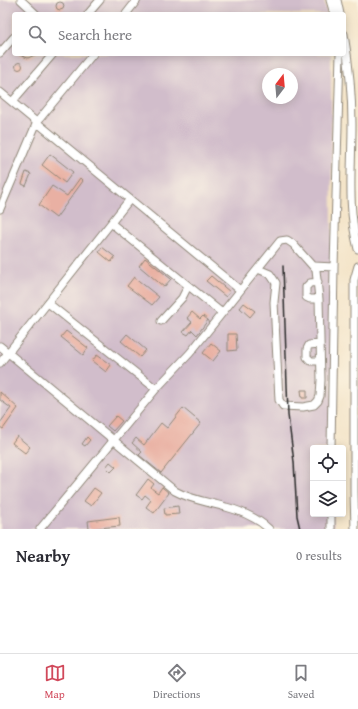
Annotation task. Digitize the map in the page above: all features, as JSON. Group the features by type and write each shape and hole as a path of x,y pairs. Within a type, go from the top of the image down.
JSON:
{"lane":[{"path":"21,0 33,12"},
{"path":"90,12 100,0"},
{"path":"128,12 137,0"},
{"path":"330,0 333,12"},
{"path":"337,0 340,12"},
{"path":"0,53 12,39"},
{"path":"346,47 352,124 350,204 358,249"},
{"path":"12,102 51,56"},
{"path":"0,209 37,122 91,56"},
{"path":"331,445 340,56"},
{"path":"0,92 240,290"},
{"path":"0,363 130,199"},
{"path":"111,223 222,313"},
{"path":"40,529 156,389 190,353 280,241 287,240 293,244 316,270 319,299 320,344 320,396 318,401 314,405 304,407 283,406 278,400 274,302 276,283 270,274 258,269"},
{"path":"314,266 334,267"},
{"path":"355,529 354,280 358,266"},
{"path":"318,282 310,283 306,287 306,297 310,299 319,299"},
{"path":"161,321 182,298 188,286"},
{"path":"48,303 156,389"},
{"path":"320,344 309,345 307,349 307,357 311,361 320,361"},
{"path":"0,346 175,491 184,496 228,508 247,516 269,529"},
{"path":"331,517 331,529"}],"shaded area":[{"path":"0,0 324,0 327,12 12,12 12,56 331,56 333,445 310,445 310,517 333,517 334,529 0,529"}],"building":[{"path":"60,2 63,3 63,9 60,10 57,9 56,6 57,3"},
{"path":"22,56 32,56 28,58"},
{"path":"19,62 22,63 22,69 19,70 16,69 15,66 16,63"},
{"path":"50,154 73,172 65,183 42,165"},
{"path":"26,172 31,174 26,186 22,184"},
{"path":"80,178 83,181 56,218 39,205 52,186 67,196"},
{"path":"102,247 115,257 111,262 99,252"},
{"path":"145,258 171,279 164,287 139,266"},
{"path":"211,276 230,292 226,297 206,281"},
{"path":"134,277 159,297 152,305 127,286"},
{"path":"244,303 255,311 250,317 240,308"},
{"path":"192,312 200,319 203,316 208,320 197,335 192,330 188,335 183,332 192,322 187,318"},
{"path":"66,331 88,348 83,355 61,337"},
{"path":"127,334 146,350 140,357 121,341"},
{"path":"228,334 236,334 237,350 228,351"},
{"path":"211,343 221,351 213,361 203,353"},
{"path":"97,355 111,365 106,372 92,361"},
{"path":"301,390 307,390 307,398 302,398"},
{"path":"0,392 18,408 3,429 0,427 0,423 11,408 0,400"},
{"path":"183,408 201,423 161,473 139,455 142,452 132,443 136,438 144,445 161,423 167,428"},
{"path":"116,416 122,421 113,431 107,426"},
{"path":"17,436 30,447 25,453 12,443"},
{"path":"87,437 90,440 85,446 82,444"},
{"path":"110,462 116,467 111,472 106,467"},
{"path":"148,479 154,484 151,488 158,493 162,487 169,493 154,513 146,507 151,500 145,495 142,499 136,495"},
{"path":"94,488 101,493 91,506 84,501"},
{"path":"178,506 179,514 165,515 164,508"},
{"path":"119,517 120,526 89,529 88,521"}],"railway":[{"path":"283,266 288,415 294,462 297,516 300,529"}]}
